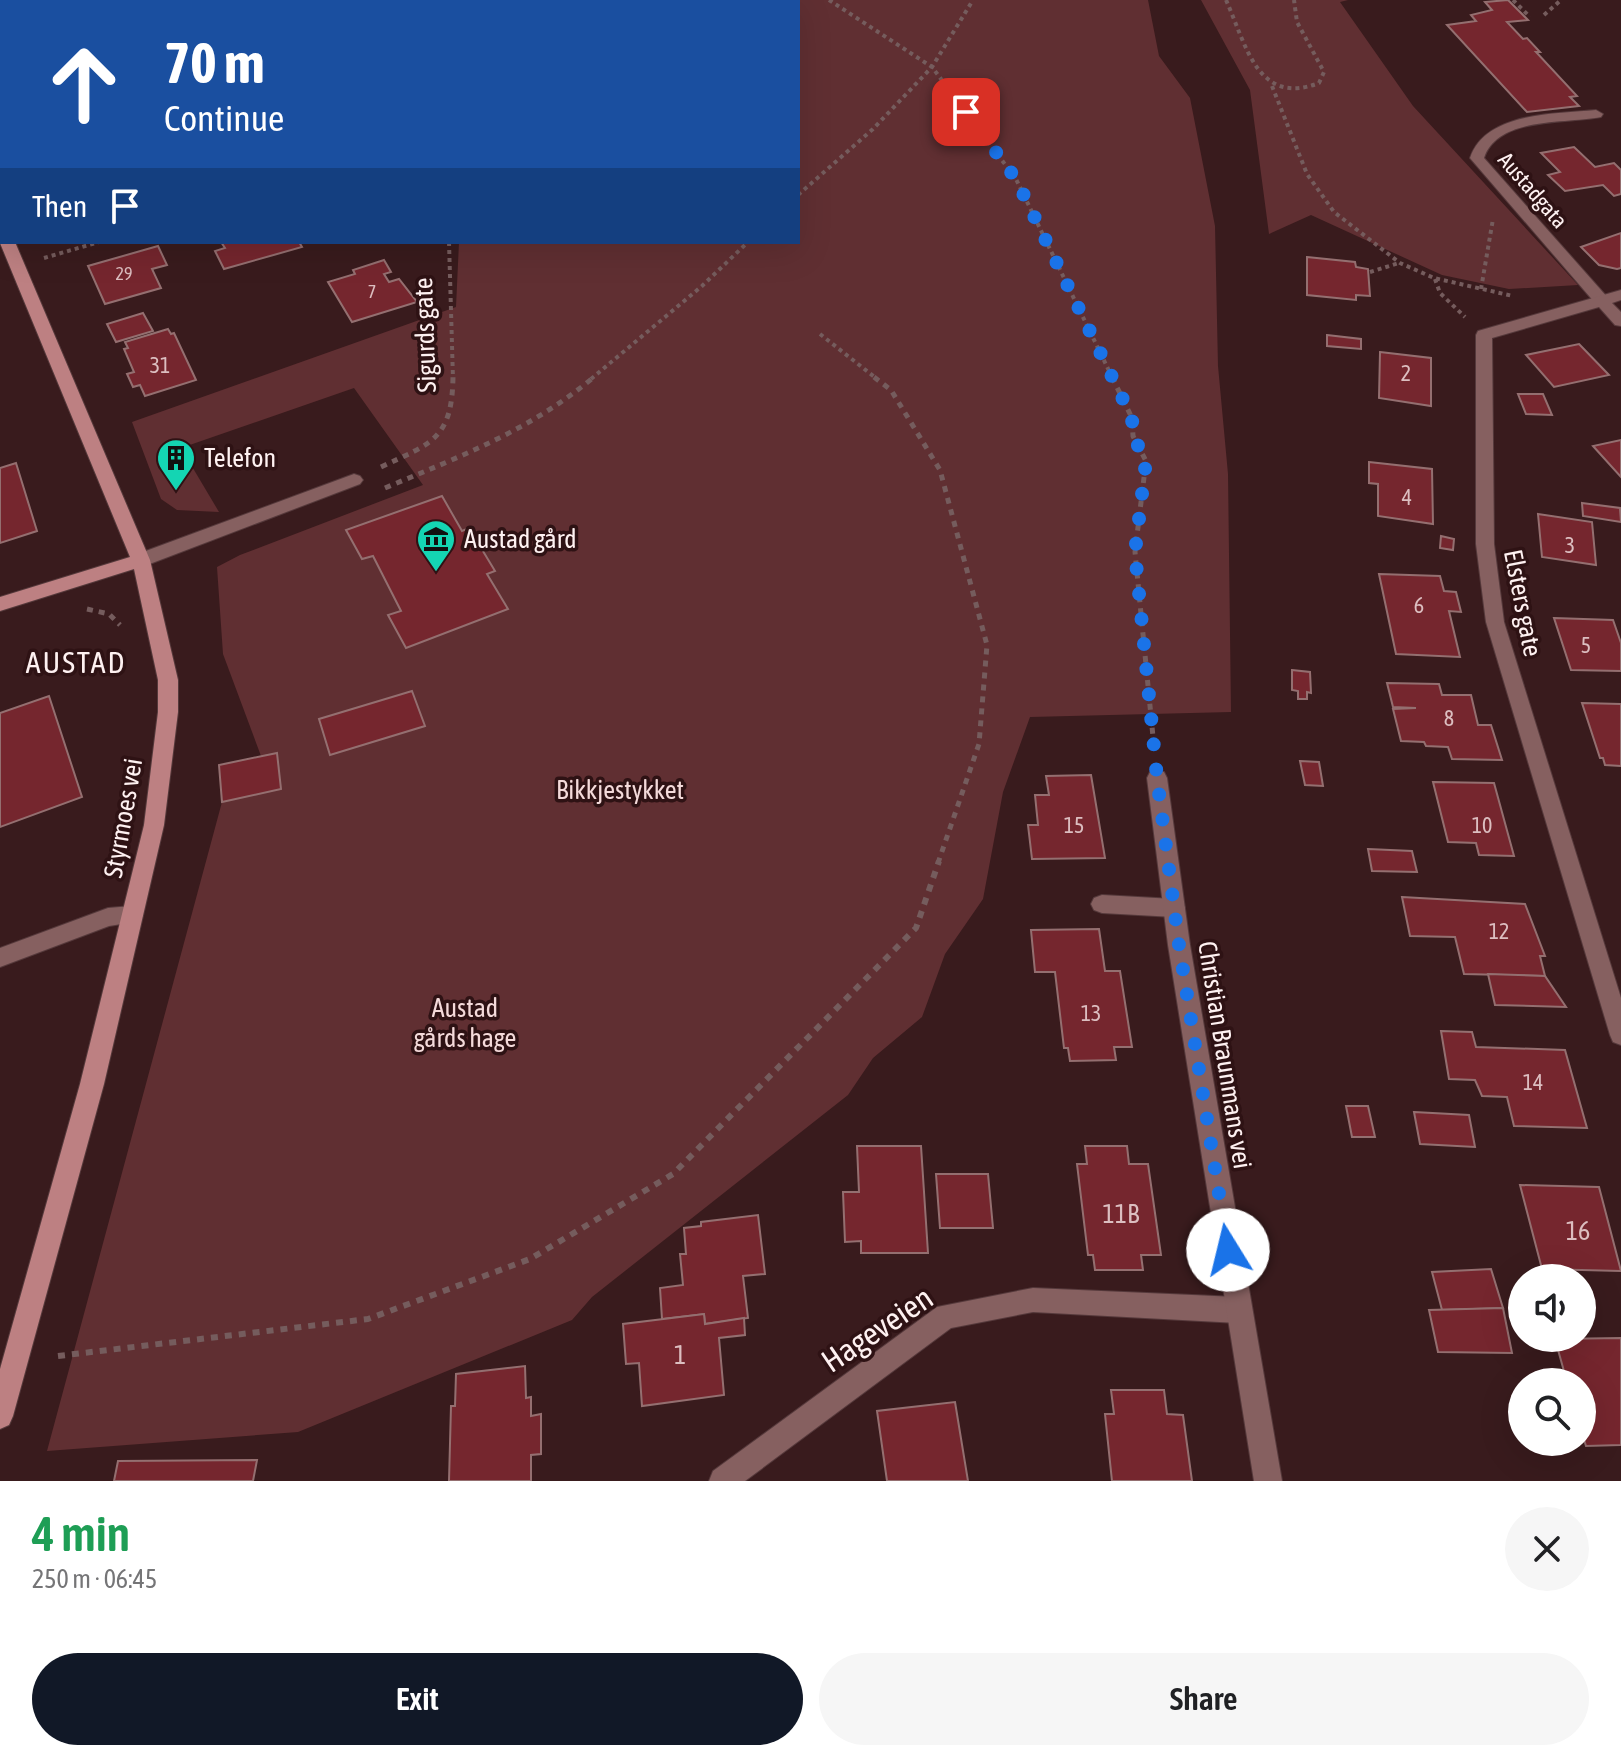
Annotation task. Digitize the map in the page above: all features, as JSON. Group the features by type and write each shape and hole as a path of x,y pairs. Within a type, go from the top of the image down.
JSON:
{"main road":[{"name":"Styrmoes vei","path":"0,1416 92,1084 154,825 168,712 168,680 163,647 141,560 8,244"},
{"path":"0,604 141,560"}],"street":[{"name":"Austadgata","path":"1596,114 1502,128 1485,138 1477,148 1477,158 1621,321"},
{"path":"1484,335 1621,295"},
{"name":"Elsters gate","path":"1484,335 1485,544 1495,622 1621,1035"},
{"path":"141,560 354,480"},
{"name":"Christian Braunmans vei","path":"1157,778 1174,908 1268,1481"},
{"path":"1102,904 1174,908"},
{"path":"0,958 108,917 132,915"},
{"name":"Hageveien","path":"723,1481 946,1316 1033,1300 1238,1310"}],"path":[{"path":"829,0 932,67 1016,179 1132,418 1133,436 1146,461 1135,552 1157,778"},
{"path":"800,193 873,129 932,67 973,0"},
{"path":"1226,0 1246,49 1262,77 1272,86 1307,174 1334,212 1400,263 1434,278 1519,297"},
{"path":"1272,86 1310,87 1319,83 1324,72 1297,22 1294,0"},
{"path":"1513,0 1530,17"},
{"path":"1544,15 1561,0"},
{"path":"1481,289 1498,185"},
{"path":"17,266 92,244"},
{"name":"Sigurds gate","path":"354,480 430,444 445,426 453,406 454,345 449,244"},
{"path":"503,439 571,396 702,286 746,244"},
{"path":"1370,272 1400,263"},
{"path":"1434,278 1440,293 1484,335"},
{"path":"58,1356 368,1319 530,1259 673,1174 916,928 979,744 987,645 940,470 891,390 820,334"},
{"path":"76,611 86,609 109,614 123,629"}],"green space":[{"name":"Bikkjestykket","path":"800,0 1148,0 1159,56 1190,98 1215,226 1218,366 1228,474 1231,712 1030,717 1003,792 983,899 945,954 922,1017 873,1058 848,1095 592,1297 572,1320 298,1432 47,1451 222,802 219,765 261,756 223,654 217,567 240,555 423,485 354,388 181,448 219,512 177,510 161,499 132,422 456,307 459,244 800,244"},
{"path":"1201,0 1348,0 1340,2 1413,106 1578,285 1509,289 1442,275 1311,215 1269,234 1250,90"}],"building":[{"path":"1508,0 1528,20 1507,22 1540,52 1536,52 1577,96 1570,97 1579,106 1527,112 1447,25 1476,21 1471,15 1492,10 1485,2"},
{"path":"1574,147 1595,167 1614,163 1621,170 1621,194 1614,196 1603,185 1565,191 1548,175 1560,172 1541,153"},
{"path":"1621,233 1621,268 1599,265 1581,247"},
{"path":"222,244 300,244 302,247 224,269 215,251 225,248"},
{"path":"158,246 167,265 152,269 161,288 105,304 88,266"},
{"path":"1307,257 1355,262 1356,267 1368,269 1370,296 1356,295 1356,300 1307,295"},
{"path":"384,260 391,272 384,274 389,282 399,279 417,302 352,322 328,282 355,274 353,270"},
{"path":"143,313 153,331 116,342 107,324"},
{"path":"168,329 171,334 174,333 196,380 145,396 140,385 133,387 127,374 134,372 124,349 128,348 125,342"},
{"path":"1327,335 1361,339 1361,349 1327,346"},
{"path":"1579,344 1609,375 1554,387 1526,355"},
{"path":"1380,352 1431,358 1431,406 1379,398"},
{"path":"1518,394 1543,394 1552,415 1526,414"},
{"path":"1621,440 1621,477 1593,446"},
{"path":"1369,462 1432,469 1433,524 1378,516 1378,484 1369,483"},
{"path":"16,463 37,531 0,543 0,468"},
{"name":"Austad gård","path":"442,496 462,531 469,528 495,571 487,574 508,609 406,648 388,615 401,611 373,556 362,559 346,530"},
{"path":"1582,503 1620,508 1621,522 1583,516"},
{"path":"1538,514 1592,522 1596,565 1542,557"},
{"path":"1441,536 1454,539 1453,550 1440,548"},
{"path":"1379,574 1440,576 1444,591 1456,592 1461,612 1449,611 1460,657 1396,654"},
{"path":"1554,618 1613,620 1621,643 1621,671 1571,670"},
{"path":"1292,670 1310,672 1311,693 1307,692 1307,699 1298,699 1298,691 1292,690"},
{"path":"1387,683 1439,684 1442,695 1471,695 1478,725 1491,725 1502,760 1452,759 1448,747 1401,741 1393,709 1416,708 1393,707"},
{"path":"412,691 425,726 330,755 319,719"},
{"path":"49,696 82,797 0,827 0,713"},
{"path":"1582,703 1621,704 1621,766 1605,765 1603,758 1600,758"},
{"path":"277,753 281,789 222,802 219,765"},
{"path":"1300,761 1319,762 1323,786 1305,785"},
{"path":"1091,775 1105,858 1032,859 1028,825 1038,825 1035,795 1049,795 1046,776"},
{"path":"1433,782 1494,783 1514,856 1479,855 1476,843 1448,842"},
{"path":"1368,849 1412,851 1417,872 1372,871"},
{"path":"1402,897 1525,904 1545,956 1540,956 1545,976 1464,974 1455,937 1410,936"},
{"path":"1099,929 1105,971 1120,971 1132,1047 1114,1047 1116,1060 1070,1061 1068,1048 1064,1048 1055,972 1035,972 1031,930"},
{"path":"1488,974 1545,976 1566,1007 1495,1005"},
{"path":"1441,1031 1472,1032 1476,1047 1565,1050 1587,1128 1514,1126 1507,1097 1482,1096 1475,1080 1449,1079"},
{"path":"1346,1106 1368,1106 1375,1137 1352,1137"},
{"path":"1414,1112 1469,1115 1475,1147 1420,1144"},
{"path":"857,1146 921,1146 928,1253 861,1253 861,1241 845,1242 843,1192 859,1192"},
{"path":"1085,1146 1127,1146 1129,1164 1148,1164 1161,1255 1141,1255 1143,1270 1095,1270 1093,1255 1088,1255 1077,1164 1087,1164"},
{"path":"936,1174 988,1174 993,1228 940,1228"},
{"path":"1520,1185 1599,1187 1621,1271 1596,1270 1596,1264 1541,1264"},
{"path":"758,1215 765,1274 743,1276 748,1318 705,1324 704,1314 662,1319 660,1288 683,1285 680,1254 686,1254 684,1228 701,1226 701,1222"},
{"path":"1491,1269 1503,1308 1442,1310 1432,1272"},
{"path":"1503,1308 1508,1352 1512,1353 1438,1352 1429,1310"},
{"path":"704,1314 705,1324 744,1318 745,1335 719,1338 724,1395 642,1406 639,1363 626,1364 623,1324"},
{"path":"1596,1338 1621,1338 1621,1445 1596,1446 1596,1368 1563,1368 1559,1352 1596,1352"},
{"path":"525,1366 526,1398 531,1397 531,1416 541,1414 541,1454 531,1455 531,1481 449,1481 451,1406 455,1406 456,1374"},
{"path":"1111,1390 1164,1390 1167,1414 1183,1415 1192,1481 1112,1481 1105,1414 1114,1414"},
{"path":"955,1402 968,1481 887,1481 877,1411"},
{"path":"257,1460 253,1481 114,1481 118,1461"}],"place":[{"name":"Telefon","path":"176,492"},
{"name":"Austad gård","path":"436,573"}],"district":[{"name":"AUSTAD","path":"76,662"}],"route":[{"path":"966,112 1016,179 1132,418 1133,436 1146,461 1135,552 1157,778 1179,945 1228,1250"}],"park label":[{"name":"Austad gårds hage","path":"465,1023"}]}
